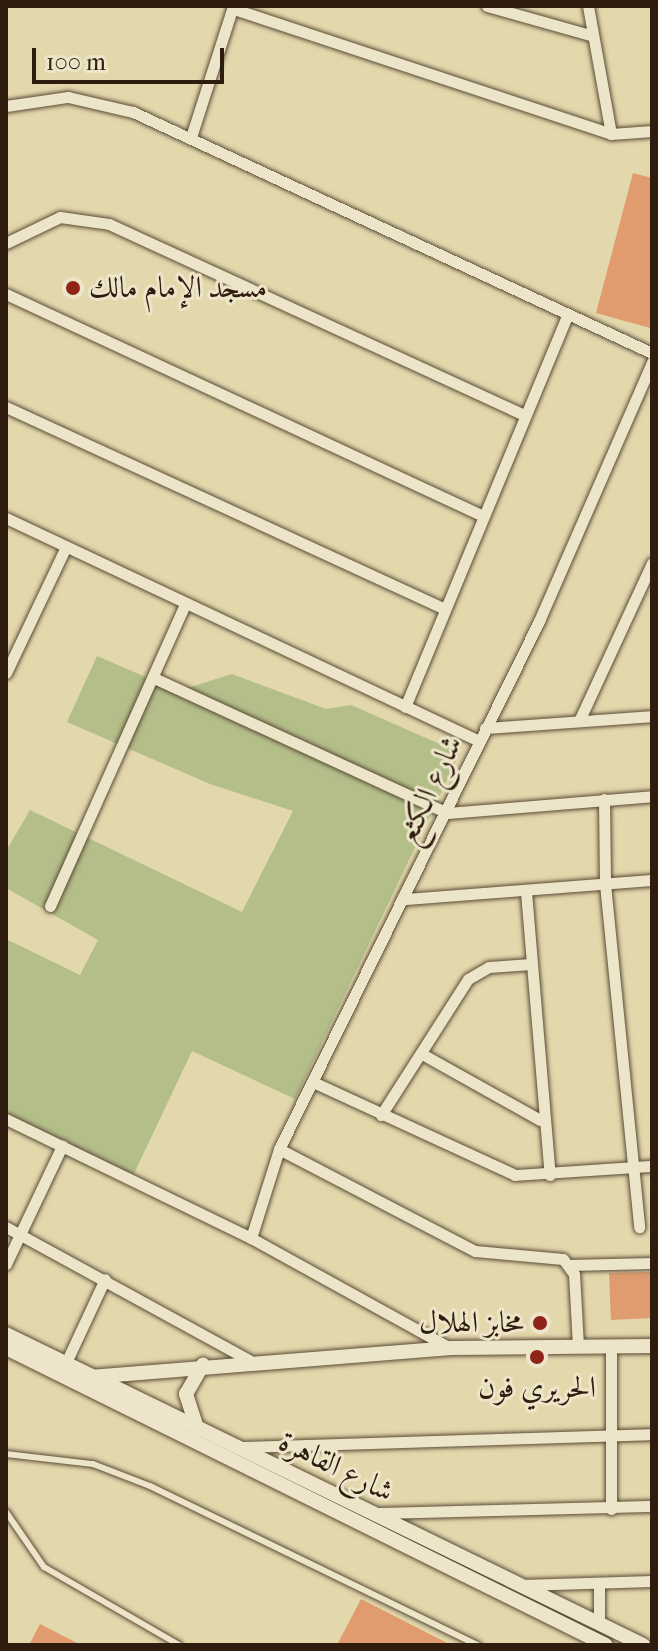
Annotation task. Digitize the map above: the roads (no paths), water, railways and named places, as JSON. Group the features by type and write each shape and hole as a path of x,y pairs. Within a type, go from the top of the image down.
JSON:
{"street":[{"path":"487,6 590,35"},
{"path":"588,6 590,35 611,134"},
{"path":"191,137 234,7 611,134 652,131"},
{"path":"6,106 68,97 133,112 652,353"},
{"path":"6,243 60,217 109,224 524,415"},
{"path":"6,294 481,515"},
{"path":"405,707 481,515 567,315"},
{"name":"شارع الكثع","path":"251,1238 279,1149 447,813 652,362"},
{"path":"6,407 444,608"},
{"path":"6,518 184,606 479,741"},
{"path":"6,673 65,549"},
{"path":"579,721 652,563"},
{"path":"50,906 184,606"},
{"path":"154,678 447,813 652,796"},
{"path":"485,728 652,716"},
{"path":"604,799 605,884 639,1227"},
{"path":"405,899 652,880"},
{"path":"526,892 540,1120 550,1175"},
{"path":"381,1115 468,979 489,967 531,964"},
{"path":"422,1054 540,1120"},
{"path":"313,1082 493,1167 550,1175 652,1166"},
{"path":"6,1119 251,1238 451,1348"},
{"path":"6,1264 62,1146"},
{"path":"279,1149 475,1251 570,1265 652,1263"},
{"path":"6,1227 249,1360"},
{"path":"570,1265 578,1345"},
{"path":"105,1279 66,1373 92,1376 249,1360 451,1348 652,1346"},
{"name":"شارع القاهرة","path":"6,1334 66,1373"},
{"path":"611,1346 614,1437 611,1509"},
{"name":"شارع القاهرة","path":"6,1348 66,1373 606,1645"},
{"path":"197,1428 186,1394 203,1364"},
{"name":"شارع القاهرة","path":"92,1376 643,1645"},
{"path":"234,1447 652,1434"},
{"path":"373,1513 652,1506"},
{"path":"520,1585 652,1581"},
{"path":"599,1583 599,1624"}],"lane":[{"path":"6,1454 93,1464 150,1486 478,1645"},
{"path":"6,1512 44,1567 179,1645"}],"place":[{"name":"مسجد الإمام مالك","path":"73,288"},
{"name":"مخابز الهلال","path":"540,1323"},
{"name":"الحريري فون","path":"537,1357"}]}
